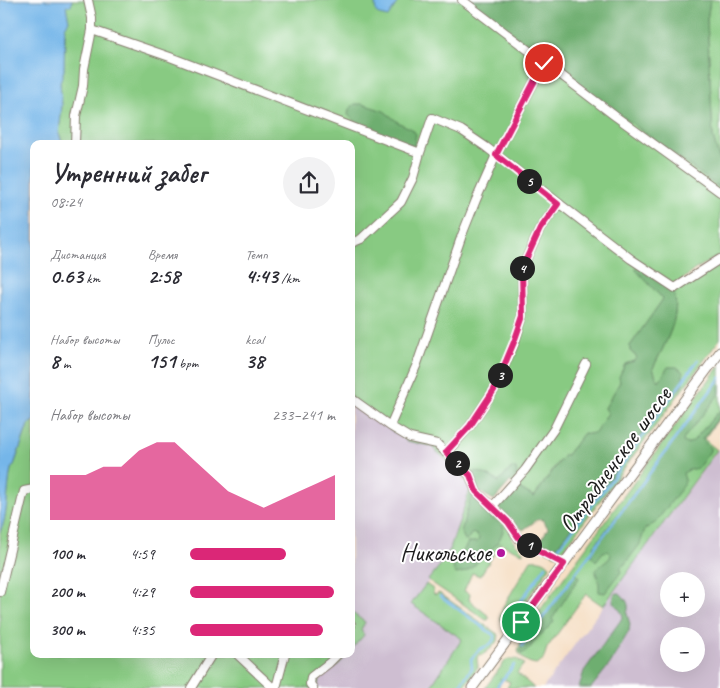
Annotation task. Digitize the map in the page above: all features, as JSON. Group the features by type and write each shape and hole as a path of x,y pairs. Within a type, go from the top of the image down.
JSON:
{"main road":[{"name":"Отрадненское шоссе","path":"472,688 720,352"}],"street":[{"path":"75,140 76,116 92,30 92,18 88,0"},
{"path":"462,0 544,63 720,192"},
{"path":"92,30 170,57 420,153"},
{"path":"390,426 417,364 462,235 496,155 544,63"},
{"path":"355,241 367,234 401,202 413,178 432,118 461,130 631,259 676,288 720,259"},
{"path":"446,452 470,426 494,390 523,316 522,268 540,229 558,204"},
{"path":"492,506 525,470 554,429 586,364"},
{"path":"355,401 410,438 437,444 470,475 476,491 508,522 519,538 531,547 564,564"},
{"path":"0,592 24,491 30,490"},
{"path":"191,688 210,658"},
{"path":"241,658 274,688 284,658"},
{"path":"313,688 310,684 311,677 334,658"}],"shaded area":[{"path":"355,405 415,443 431,446 459,472 470,490 447,557 411,604 462,639 430,688 319,688 317,686 320,678 337,666 344,658 355,658 355,645 364,635 361,630 365,622 355,615"},
{"path":"720,447 720,688 543,688"}],"green space":[{"path":"72,0 468,0 720,188 720,255 694,270 670,290 640,266 636,269 663,299 630,346 630,351 637,357 634,361 625,364 620,382 605,408 608,413 596,433 584,433 566,456 558,462 534,497 514,485 505,476 499,482 482,473 476,485 471,489 492,514 497,516 510,531 514,542 523,551 523,553 501,543 480,576 472,573 464,591 470,594 469,600 490,617 488,620 428,580 447,557 470,490 459,472 431,446 407,441 355,405 355,140 62,140 59,133 62,105 60,83 64,70 66,6 71,5"},
{"path":"468,0 710,0 707,20 713,137 720,162 720,188 547,61"},
{"path":"710,0 720,0 720,162 713,137 707,20"},
{"path":"355,104 362,104 384,111 399,123 412,129 416,134 414,146 361,127 348,115 349,109"},
{"path":"720,264 720,339 564,549 559,554 552,553 607,482 651,420 683,385 664,374 659,381 653,368 673,322 676,302 674,292 697,276"},
{"path":"639,266 674,292 676,302 673,322 653,368 659,381 668,367 677,367 683,372 683,385 651,420 607,482 552,553 542,549 539,544 548,528 542,519 537,520 523,530 500,510 499,502 514,485 534,497 564,455 566,456 584,433 596,432 608,413 605,408 620,382 619,377 625,364 634,361 637,357 630,351 630,346 663,299 635,269"},
{"path":"720,365 720,417 704,439 717,450 603,606 586,594 547,648 543,660 536,664 525,660 518,651 523,634 527,632 530,634 536,625 532,621"},
{"path":"720,378 720,393 684,438 683,442 687,444 693,441 720,410 720,416 702,439 710,448 710,451 698,468 683,473 684,485 655,523 645,529 640,544 621,567 621,572 605,593 599,592 599,581 595,570 609,559 611,555 607,551 603,552 596,561 591,556 594,546"},
{"path":"30,423 30,658 344,658 337,666 320,678 317,686 319,688 0,688 0,532 5,518 11,469"},
{"path":"511,468 516,469 517,474 494,500 478,491 472,475 476,471 488,475 499,482"},
{"path":"471,495 487,514 504,527 499,539 490,551 482,555 475,565 468,570 456,574 453,569 454,565 468,542 477,542 479,539 477,535 472,533 465,540 461,532"},
{"path":"531,560 542,560 550,567 509,625 505,626 500,618 504,605"},
{"path":"575,575 578,575 579,578 552,619 554,621 527,651 521,654 520,650"},
{"path":"426,584 433,589 435,595 439,593 499,635 493,646 477,658 478,667 463,688 430,688 462,639 411,604"},
{"path":"617,593 620,593 627,602 629,631 610,664 591,688 579,688 584,671 623,617 613,599"},
{"path":"355,615 365,622 361,630 364,635 355,645"},
{"path":"517,659 524,664 517,673 534,688 507,688 510,682 500,678 501,682 498,688 485,688 506,660"}],"water":[{"path":"0,0 72,0 71,6 66,6 69,21 65,27 64,70 60,83 62,105 59,133 61,140 30,140 30,423 11,469 6,510 0,532"},
{"path":"376,0 399,0 388,17 379,15 376,12"}],"waterway":[{"path":"557,550 609,483 698,360"},
{"path":"522,646 720,378"},
{"path":"508,619 546,566"},
{"path":"440,596 495,636 491,643 480,649 471,659 472,668 458,688"},
{"path":"496,688 514,665"}],"place":[{"name":"Никольское","path":"501,553"}],"route":[{"path":"521,622 564,564 531,547 519,538 508,522 476,491 470,475 446,452 470,426 494,390 523,316 522,268 526,256 540,229 558,204 496,155 536,75 544,63"}]}
